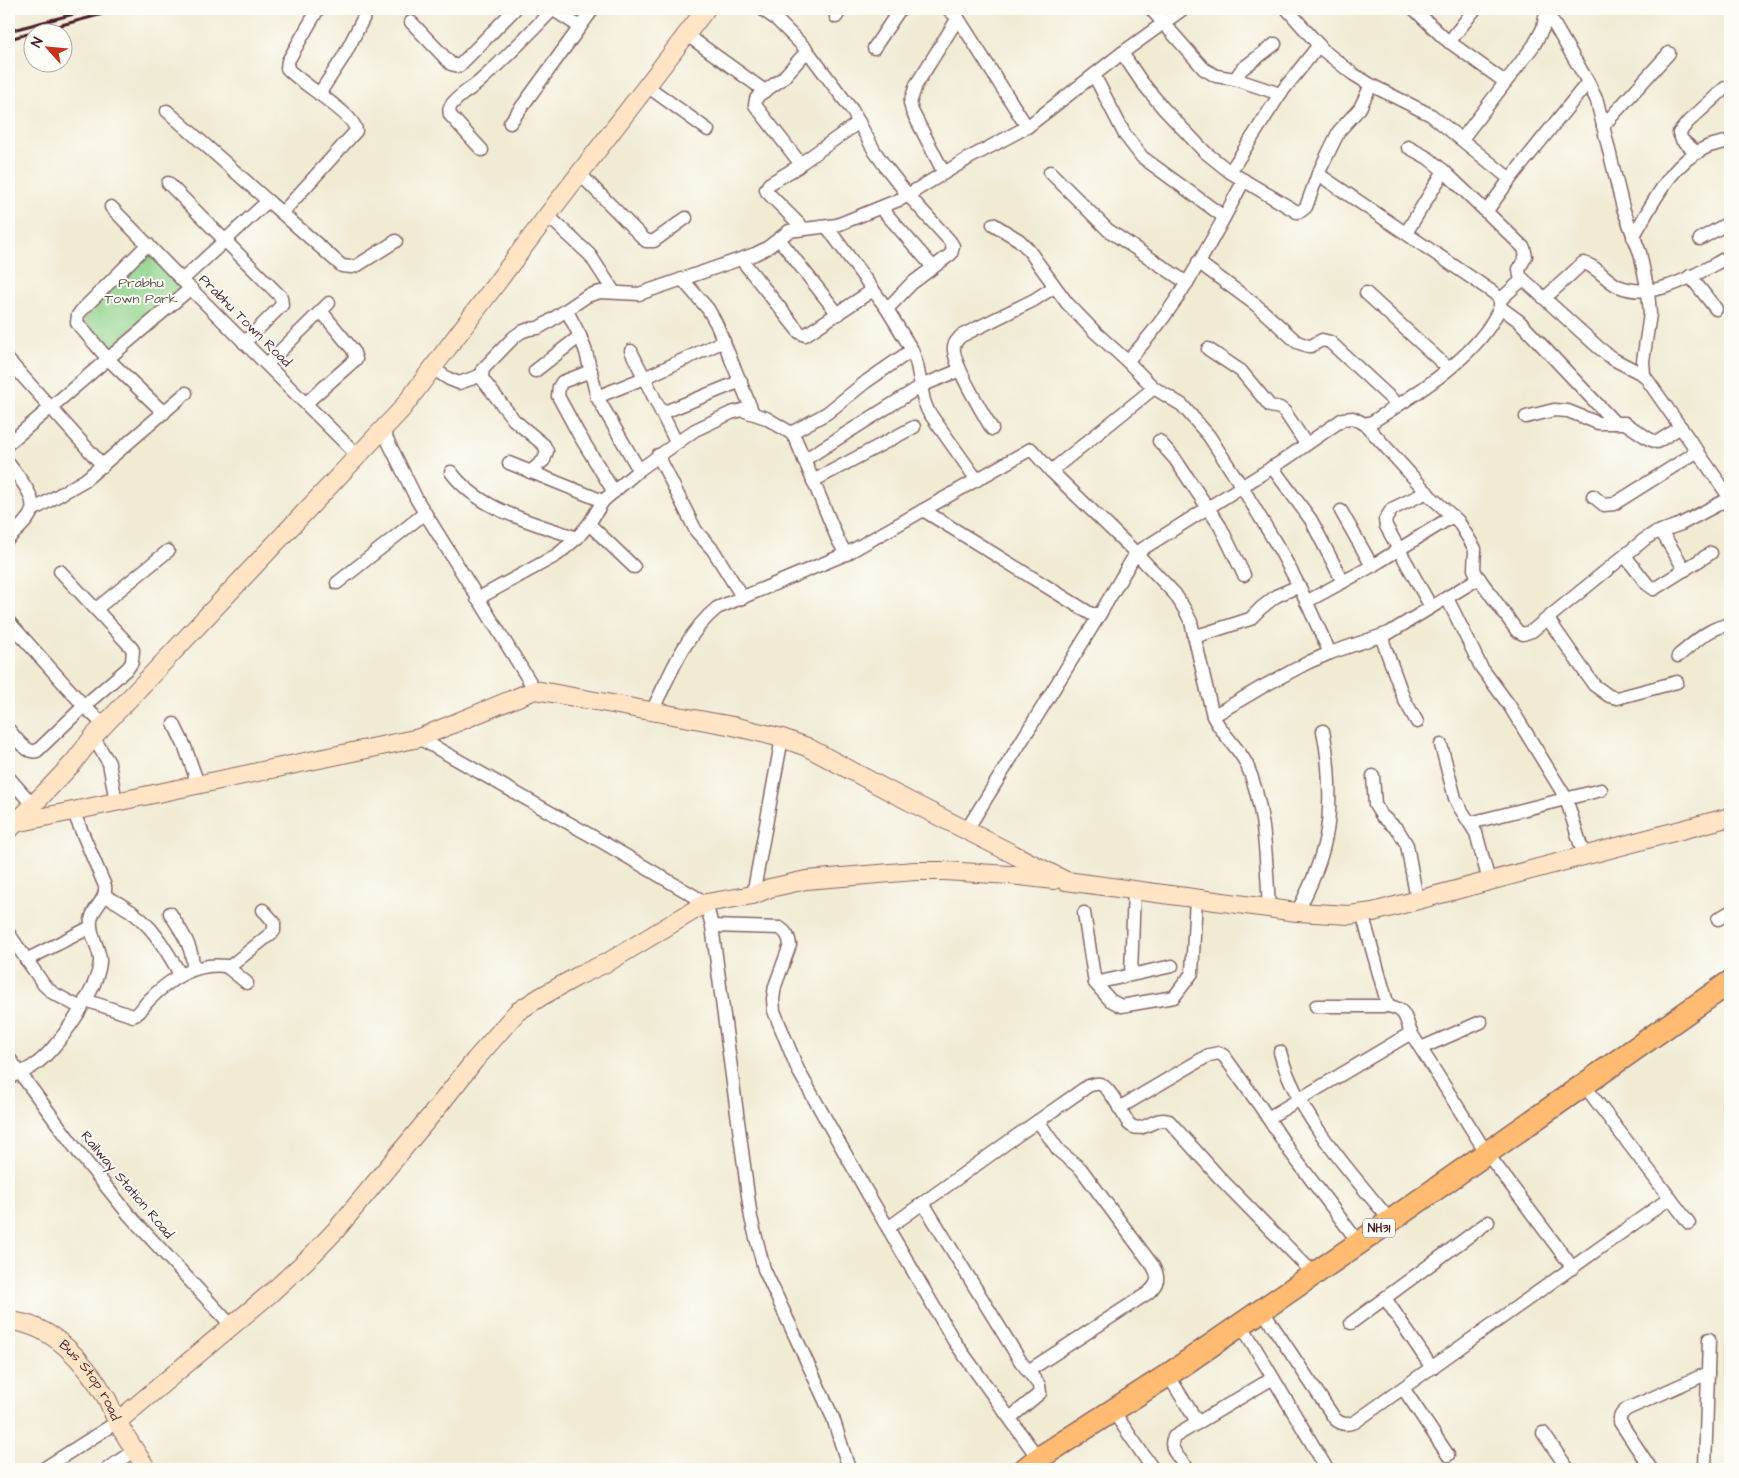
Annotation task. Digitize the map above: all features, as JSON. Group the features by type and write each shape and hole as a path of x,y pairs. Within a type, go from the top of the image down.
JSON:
{"highway":[{"name":"NH31","path":"1037,1466 1112,1411 1168,1375 1359,1243 1730,982"}],"street":[{"path":"282,214 356,131 354,124 343,112 289,71 286,65 318,9"},
{"path":"319,94 344,56 368,9"},
{"path":"410,22 451,64 459,66 515,9"},
{"path":"482,150 450,115 450,106 509,55 552,9 580,27"},
{"path":"510,123 593,9"},
{"path":"12,827 38,811 99,731 401,410 547,215 706,9"},
{"path":"762,9 778,20 807,50 859,122 875,152 953,246 951,254 911,284 886,309"},
{"path":"874,48 900,9"},
{"path":"948,9 958,18 1027,127"},
{"path":"1151,9 1204,69 1216,76 1235,79 1280,94"},
{"path":"530,472 544,460 547,451 544,445 514,420 482,376 483,369 487,363 514,337 529,329 538,328 594,293 639,294 741,259 767,248 789,231 837,225 867,211 881,208 1027,127 1122,53 1183,9"},
{"path":"1287,9 1319,46 1353,74 1431,115 1510,179"},
{"path":"1414,9 1449,42 1506,82"},
{"path":"1449,42 1475,9"},
{"path":"1545,10 1588,82 1597,101 1623,208 1640,254 1648,292 1650,314 1644,375"},
{"path":"1462,139 1540,36 1545,10"},
{"path":"944,173 912,111 910,103 916,85 958,18"},
{"path":"687,35 765,91"},
{"path":"1235,79 1242,69 1275,44"},
{"path":"1230,172 1280,94 1319,46"},
{"path":"800,164 755,105 756,98 782,79 807,50"},
{"path":"1122,53 1141,81 1163,108 1206,152 1230,172 1297,212 1302,211 1306,207 1318,174 1339,131 1360,108 1371,85"},
{"path":"1603,126 1669,53"},
{"path":"1094,75 1125,135 1142,157 1224,217"},
{"path":"1486,212 1588,82"},
{"path":"647,86 708,130"},
{"path":"1697,153 1682,140 1679,133 1724,88"},
{"path":"167,111 338,264 346,267 358,265 396,241"},
{"path":"804,229 769,195 766,188 769,184 859,122"},
{"path":"1633,237 1678,168 1707,146 1730,141"},
{"path":"966,830 1136,553 1272,467 1343,419 1353,418 1364,424 1427,492 1453,516 1475,549 1474,569 1479,578 1517,631 1523,634 1528,634 1548,619 1645,539 1660,531 1681,524 1730,498 1644,375 1613,359 1523,279 1518,270 1526,256 1526,251 1475,199 1444,171 1428,158 1408,147"},
{"path":"1406,233 1444,171"},
{"path":"1050,172 1108,230 1187,283"},
{"path":"579,173 646,241 654,241 686,218"},
{"path":"1318,174 1494,293 1500,304 1532,334 1615,423"},
{"path":"1127,361 1157,328 1187,283 1244,180"},
{"path":"168,183 283,301 280,308 244,343"},
{"name":"Prabhu Town Road","path":"268,201 225,240 186,284 358,456"},
{"path":"9,443 108,359 186,284 111,207"},
{"path":"881,208 933,267"},
{"path":"547,215 590,255 614,292"},
{"path":"1700,239 1730,222"},
{"path":"993,224 1019,240 1080,318 1154,388 1182,405 1209,436 1242,486 1299,586 1330,653"},
{"path":"827,227 873,290 912,350 924,402 928,411 977,480"},
{"path":"779,240 838,314"},
{"path":"148,244 81,311 77,323 80,329 108,359 164,413"},
{"path":"1545,298 1583,262 1589,264 1606,279 1620,287 1648,292 1664,288 1730,256"},
{"path":"741,259 802,334 809,334 873,290"},
{"path":"1198,262 1256,305 1297,342 1308,346 1322,340 1330,342 1398,405"},
{"path":"1690,276 1716,309"},
{"path":"682,278 708,309 724,341 753,412"},
{"path":"1364,424 1372,422 1398,405 1474,346 1484,334 1500,304 1523,279"},
{"path":"992,429 960,370 954,346 961,336 1034,300 1054,287"},
{"path":"1366,293 1448,368"},
{"path":"267,364 325,307 353,350 356,359 306,403"},
{"path":"567,311 580,336 597,397 639,470"},
{"path":"535,371 580,336"},
{"path":"597,397 644,378 724,341"},
{"path":"791,433 827,414 867,381 912,350"},
{"path":"1208,350 1241,371 1270,406 1280,408 1285,412 1306,444"},
{"path":"631,351 676,442"},
{"path":"9,361 102,466"},
{"path":"432,368 459,383 482,376"},
{"path":"804,460 921,386 960,370"},
{"path":"591,371 562,382 559,387 558,396 614,492"},
{"path":"662,413 741,381"},
{"path":"1051,471 1154,388"},
{"path":"33,510 77,485 102,466 186,393"},
{"path":"477,599 557,555 577,538 604,501 639,470 676,442 695,430 731,413 742,410 753,412 766,418 791,433 796,440 846,554"},
{"path":"1526,417 1554,410 1562,410 1598,423 1620,422 1629,424 1649,439 1657,442 1681,427"},
{"path":"813,481 914,427"},
{"path":"382,429 407,482 477,599 535,690"},
{"path":"1159,441 1175,459 1220,526 1244,576"},
{"path":"652,712 685,645 699,625 717,608 846,554 1031,449 1051,471 1136,553 1182,602 1191,622 1213,716 1216,723 1237,748 1251,775 1266,849 1269,908"},
{"path":"1593,496 1604,505 1614,504 1698,451"},
{"path":"658,455 696,531 713,550 742,598"},
{"path":"509,463 604,501"},
{"path":"9,464 30,495 33,504 30,516 9,538"},
{"path":"1272,467 1311,520 1343,582"},
{"path":"450,472 463,487 493,507 577,538"},
{"path":"1427,492 1392,508 1386,516 1386,526 1431,607"},
{"path":"923,510 1091,614 1100,614"},
{"path":"1341,511 1372,566"},
{"path":"337,583 425,512"},
{"path":"1306,602 1372,566 1453,516"},
{"path":"589,524 634,567"},
{"path":"1660,531 1685,570"},
{"path":"96,609 168,551"},
{"path":"1625,556 1646,584 1654,589 1711,553"},
{"path":"9,730 27,750 37,751 84,706 128,668 134,656 130,646 60,571"},
{"path":"1213,716 1262,687 1330,653 1381,636 1479,578"},
{"path":"1194,637 1250,619 1276,596 1299,586"},
{"path":"1447,598 1481,667 1509,705 1566,798 1584,856"},
{"path":"1548,619 1594,685 1609,696 1618,698 1677,682"},
{"path":"9,622 84,706 99,731 109,764 116,802"},
{"path":"1678,656 1709,632 1730,625"},
{"path":"1381,636 1404,699 1417,722"},
{"path":"9,778 38,811 73,811 419,738 535,690 758,731 807,747 1066,882"},
{"path":"174,724 185,747 198,784"},
{"path":"1297,912 1324,847 1328,826 1327,756 1323,731"},
{"path":"419,738 706,903 712,926 740,1141 751,1218 757,1244 764,1269 833,1418 849,1469"},
{"path":"753,895 782,738"},
{"path":"1441,745 1456,798 1476,833 1490,881"},
{"path":"1373,776 1375,805 1382,816 1398,830 1407,845 1417,900"},
{"path":"1470,823 1601,790"},
{"path":"14,1076 33,1066 60,1039 83,1004 98,972 100,960 90,927 92,914 105,896 105,886 73,811"},
{"path":"43,1469 117,1422 287,1278 336,1230 475,1060 517,1012 578,976 610,961 706,903 753,895 770,888 806,880 915,871 944,871 1010,875 1297,912 1349,915 1373,912 1730,817"},
{"path":"1131,974 1134,890"},
{"path":"105,896 132,910 154,932 162,941 180,974"},
{"path":"1084,913 1095,983 1110,1000 1121,1006 1174,997 1192,973 1196,898"},
{"path":"228,968 274,931 274,922 263,910"},
{"path":"1718,919 1730,912"},
{"path":"170,913 190,946 193,968"},
{"path":"1362,913 1388,1006"},
{"path":"712,926 780,928 790,938 790,945 774,986 773,999 774,1011 791,1055 807,1088 954,1341 1010,1418 1037,1466"},
{"path":"26,960 90,927"},
{"path":"9,934 44,985 53,993 83,1004 132,1016 139,1013 155,994 180,974 193,968 219,965 228,968 247,983"},
{"path":"1095,983 1172,966"},
{"path":"1316,1006 1388,1006 1397,1007 1402,1011 1411,1033 1486,1152 1573,1268"},
{"path":"1420,1048 1481,1022"},
{"path":"1268,1118 1411,1033"},
{"path":"1280,1052 1287,1074 1300,1099 1346,1168 1390,1220"},
{"path":"1119,1108 1209,1055 1219,1053 1228,1061 1291,1152 1359,1243"},
{"name":"Railway Station Road","path":"9,1058 14,1076 130,1216 231,1325"},
{"path":"888,1228 1088,1086 1101,1084 1107,1088 1129,1124 1138,1129 1157,1120 1169,1121 1219,1177 1314,1274"},
{"path":"1584,1085 1689,1223"},
{"path":"1028,1371 1148,1293 1158,1281 1158,1274 1153,1266 1086,1176 1075,1162 1059,1151 1038,1121"},
{"path":"1262,1310 1334,1420 1348,1425 1432,1368 1670,1198"},
{"path":"923,1203 1028,1371 1039,1385 1040,1393 1010,1418"},
{"path":"1351,1323 1488,1222"},
{"path":"1385,1298 1432,1368"},
{"name":"Bus Stop road","path":"9,1321 32,1326 48,1333 69,1349 98,1384 117,1422 147,1469"},
{"path":"1241,1324 1327,1469"},
{"path":"1705,1469 1709,1340"},
{"path":"1652,1469 1620,1422 1622,1413 1627,1409 1708,1373"},
{"path":"1168,1375 1198,1423"},
{"path":"1188,1469 1172,1448 1174,1437 1273,1378"},
{"path":"1403,1388 1448,1455"},
{"path":"1112,1411 1153,1469"},
{"path":"1542,1433 1568,1469"},
{"path":"107,1469 135,1450"}],"green space":[{"name":"Prabhu Town Park","path":"148,253 182,288 107,350 84,320 113,286"}],"railway":[{"path":"9,31 93,9"},
{"path":"9,39 118,9"}]}
